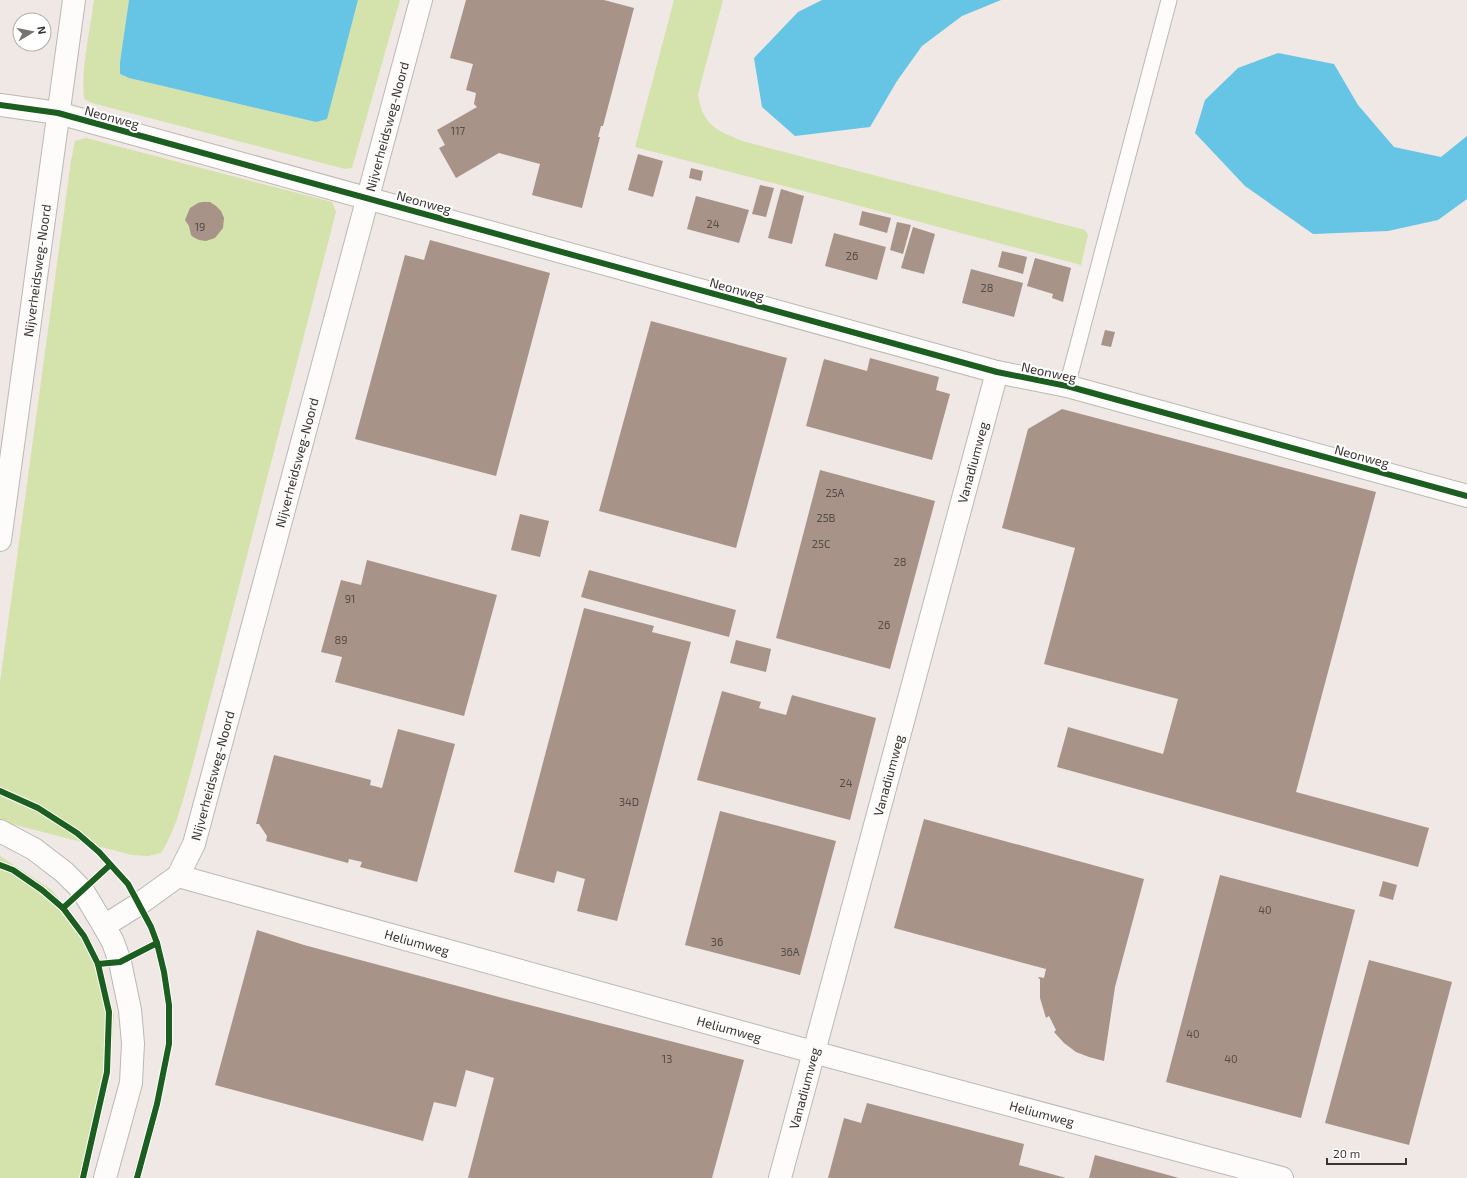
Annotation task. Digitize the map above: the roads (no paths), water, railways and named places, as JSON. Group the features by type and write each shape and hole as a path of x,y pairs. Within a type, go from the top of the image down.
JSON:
{"street":[{"name":"Nijverheidsweg-Noord","path":"1,527 74,0"},
{"name":"Nijverheidsweg-Noord","path":"104,926 139,904 178,876 194,844 421,0"},
{"name":"Neonweg","path":"0,106 58,113 997,372 1067,386 1467,496"},
{"name":"Vanadiumweg","path":"780,1178 997,372"},
{"path":"0,831 34,849 64,872 83,891 104,926 120,962 130,1010 133,1043 131,1083 105,1178"},
{"name":"Heliumweg","path":"178,876 813,1052 1282,1178"}],"lane":[{"path":"1067,386 1169,0"}],"water":[{"path":"129,0 358,0 327,119 316,122 129,78 120,74 120,62"},
{"path":"822,0 1001,0 962,16 922,46 897,81 870,127 795,136 762,107 754,58 798,12"},
{"path":"1278,53 1334,64 1358,105 1394,147 1441,157 1467,136 1467,199 1438,220 1388,231 1313,234 1245,186 1195,133 1205,100 1238,68"}]}
